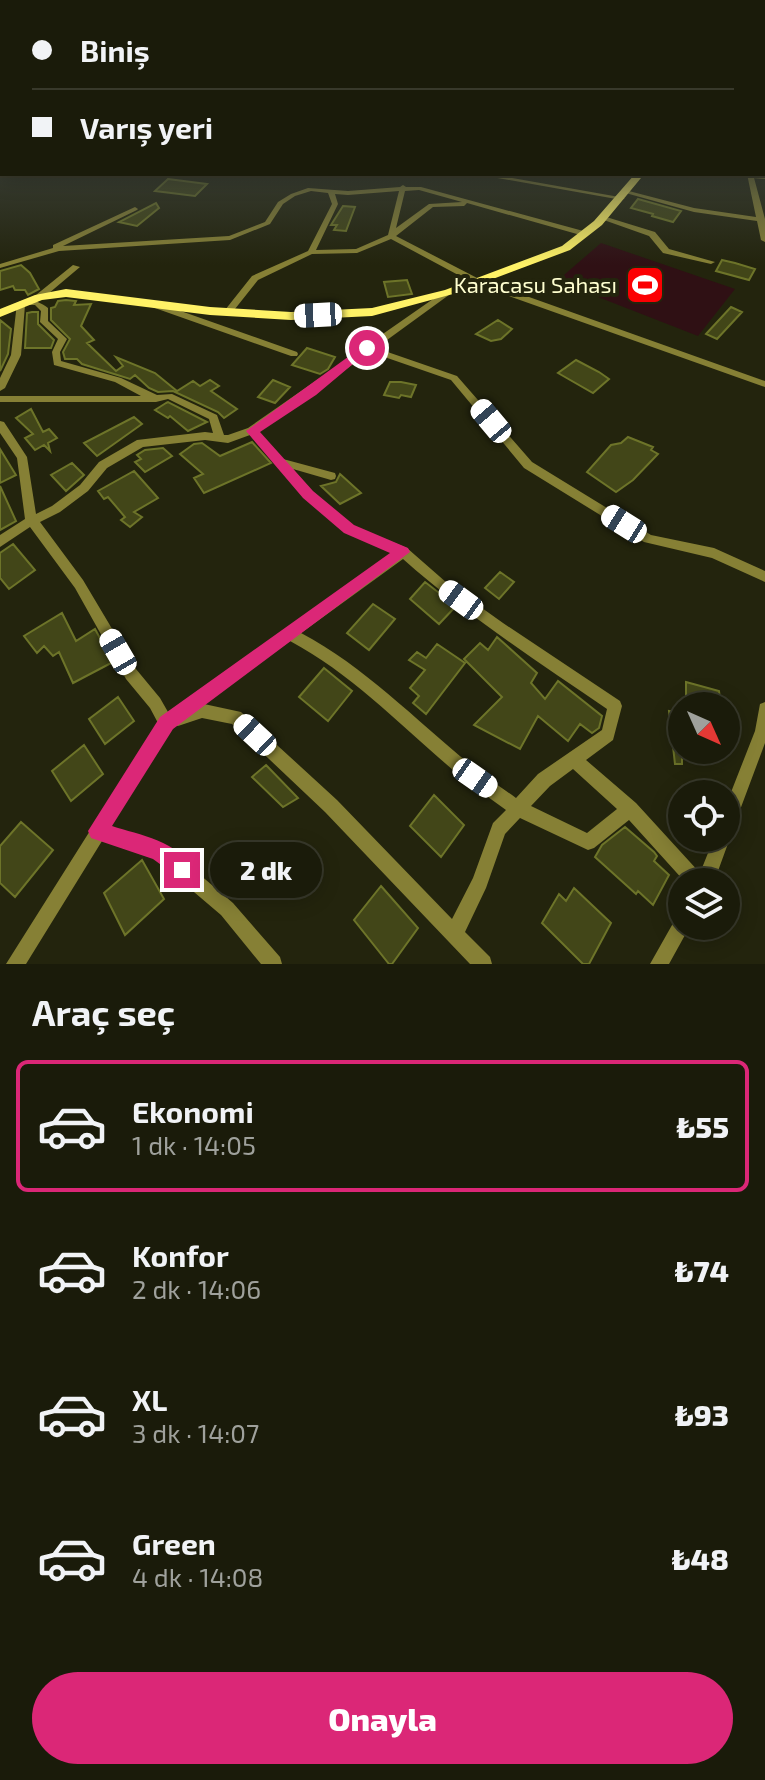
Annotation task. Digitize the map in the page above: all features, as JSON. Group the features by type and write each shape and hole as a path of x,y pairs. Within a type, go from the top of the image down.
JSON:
{"main road":[{"path":"0,313 39,297 66,293 228,312 291,316 372,312 449,292 566,248 603,218 640,176"}],"street":[{"path":"750,176 765,240"},
{"path":"521,177 762,220"},
{"path":"391,236 403,187"},
{"path":"0,266 58,249 230,238 268,223 280,203 310,189 331,192 419,188 584,234"},
{"path":"311,252 335,204 331,192"},
{"path":"228,312 255,278 311,252 357,251 391,236 431,205 481,205"},
{"path":"44,253 135,209"},
{"path":"603,218 652,234 666,251 711,262"},
{"path":"391,236 478,282 765,384"},
{"path":"39,297 76,267"},
{"path":"0,542 32,520 56,509 84,488 103,465 141,443 205,436 228,439 252,431 312,392 367,348 449,292"},
{"path":"142,301 294,354"},
{"path":"0,388 16,355 21,303 37,303 45,310 44,322 63,339 56,352 57,363 118,380 156,399"},
{"path":"367,348 454,378 528,465 648,539 714,553 765,577"},
{"path":"0,399 156,399 169,396 213,417 220,438"},
{"path":"0,425 22,457 32,520 79,584 131,674 155,703 166,723"},
{"path":"252,431 308,494 349,529 403,552 487,619 615,706 608,735 544,780 499,829 480,882 454,934"},
{"path":"279,462 331,476"},
{"path":"15,964 166,723 403,552"},
{"path":"289,634 323,652 388,702 475,778 518,809 588,842 630,809"},
{"path":"740,789 762,731 765,709"},
{"path":"166,723 202,711 236,717 331,806 483,964"},
{"path":"573,759 630,809 684,868"},
{"path":"98,831 159,851 227,909 273,964"},
{"path":"659,964 673,940"}],"shaded area":[{"name":"Karacasu Sahası","path":"601,243 735,289 698,336 557,281"}],"building":[{"path":"168,179 207,184 195,196 155,191"},
{"path":"638,199 681,211 673,222 631,208"},
{"path":"156,203 159,208 137,226 119,222"},
{"path":"343,206 355,207 346,231 334,230 337,225 331,225"},
{"path":"722,260 755,269 749,280 716,271"},
{"path":"21,265 39,289 28,295 25,290 15,290 13,286 0,290 0,271"},
{"path":"407,280 412,294 388,297 384,282"},
{"path":"58,301 76,301 74,305 91,304 81,326 94,340 87,343 116,371 123,366 116,357 155,373 177,391 193,381 200,386 210,380 219,386 211,391 237,409 224,418 218,412 173,391 158,392 149,388 135,375 130,379 82,364 77,359 65,359 63,352 70,339 51,320 51,308"},
{"path":"731,307 742,312 717,339 706,334"},
{"path":"38,312 38,324 54,340 51,348 25,348 27,313"},
{"path":"0,320 11,329 8,354 0,371"},
{"path":"498,320 512,329 501,339 491,341 476,334"},
{"path":"307,348 335,357 328,369 320,374 292,365"},
{"path":"576,360 609,379 593,393 558,373"},
{"path":"273,380 290,387 275,403 258,397"},
{"path":"390,382 416,385 411,397 401,395 399,398 384,395"},
{"path":"168,402 207,422 188,431 170,416 168,418 155,410"},
{"path":"31,409 43,432 49,429 57,438 48,443 50,451 44,445 35,450 25,438 33,434 16,418"},
{"path":"134,417 142,424 97,456 84,443"},
{"path":"628,437 653,447 651,450 658,454 633,480 616,492 587,472 611,445 621,443"},
{"path":"252,442 271,463 204,493 194,478 203,474 180,454 194,444 202,443 220,456"},
{"path":"163,448 172,456 145,472 135,462 141,459 137,455 145,450"},
{"path":"0,449 16,475 0,483"},
{"path":"72,463 84,475 66,491 51,475"},
{"path":"134,471 158,498 134,512 142,517 130,527 121,520 125,517 108,497 104,499 98,491"},
{"path":"340,474 361,493 340,504 321,486 336,482"},
{"path":"0,486 16,521 0,530"},
{"path":"13,544 35,570 9,589 0,578 0,553"},
{"path":"500,572 514,582 499,599 485,588"},
{"path":"425,582 456,606 439,624 410,599"},
{"path":"373,604 395,619 369,650 347,633"},
{"path":"62,613 76,641 95,629 113,662 73,683 59,652 53,656 44,646 37,653 24,636"},
{"path":"497,637 537,673 531,683 545,699 558,681 602,716 599,728 592,733 580,724 568,741 538,716 520,749 474,725 502,697 464,659 480,643 488,650"},
{"path":"437,644 465,663 426,714 413,703 419,696 410,688 425,670 409,660 417,652 426,658"},
{"path":"324,668 352,691 328,721 299,697"},
{"path":"686,682 719,692 686,692"},
{"path":"118,697 134,721 105,744 89,719"},
{"path":"84,745 103,774 71,801 52,771"},
{"path":"266,765 298,798 283,807 252,777"},
{"path":"434,795 464,825 441,857 410,826"},
{"path":"21,822 53,850 15,897 0,883 0,846"},
{"path":"625,827 654,852 657,856 654,861 668,877 653,905 595,857 602,845"},
{"path":"142,860 164,899 125,935 104,893"},
{"path":"381,886 418,928 392,964 354,920"},
{"path":"574,888 611,923 589,964 583,964 542,923 559,894 566,901"}],"place":[{"name":"Karacasu Sahası","path":"645,285"}],"route":[{"path":"182,870 159,851 98,831 166,723 403,552 349,529 308,494 252,431 312,392 367,348"}]}
